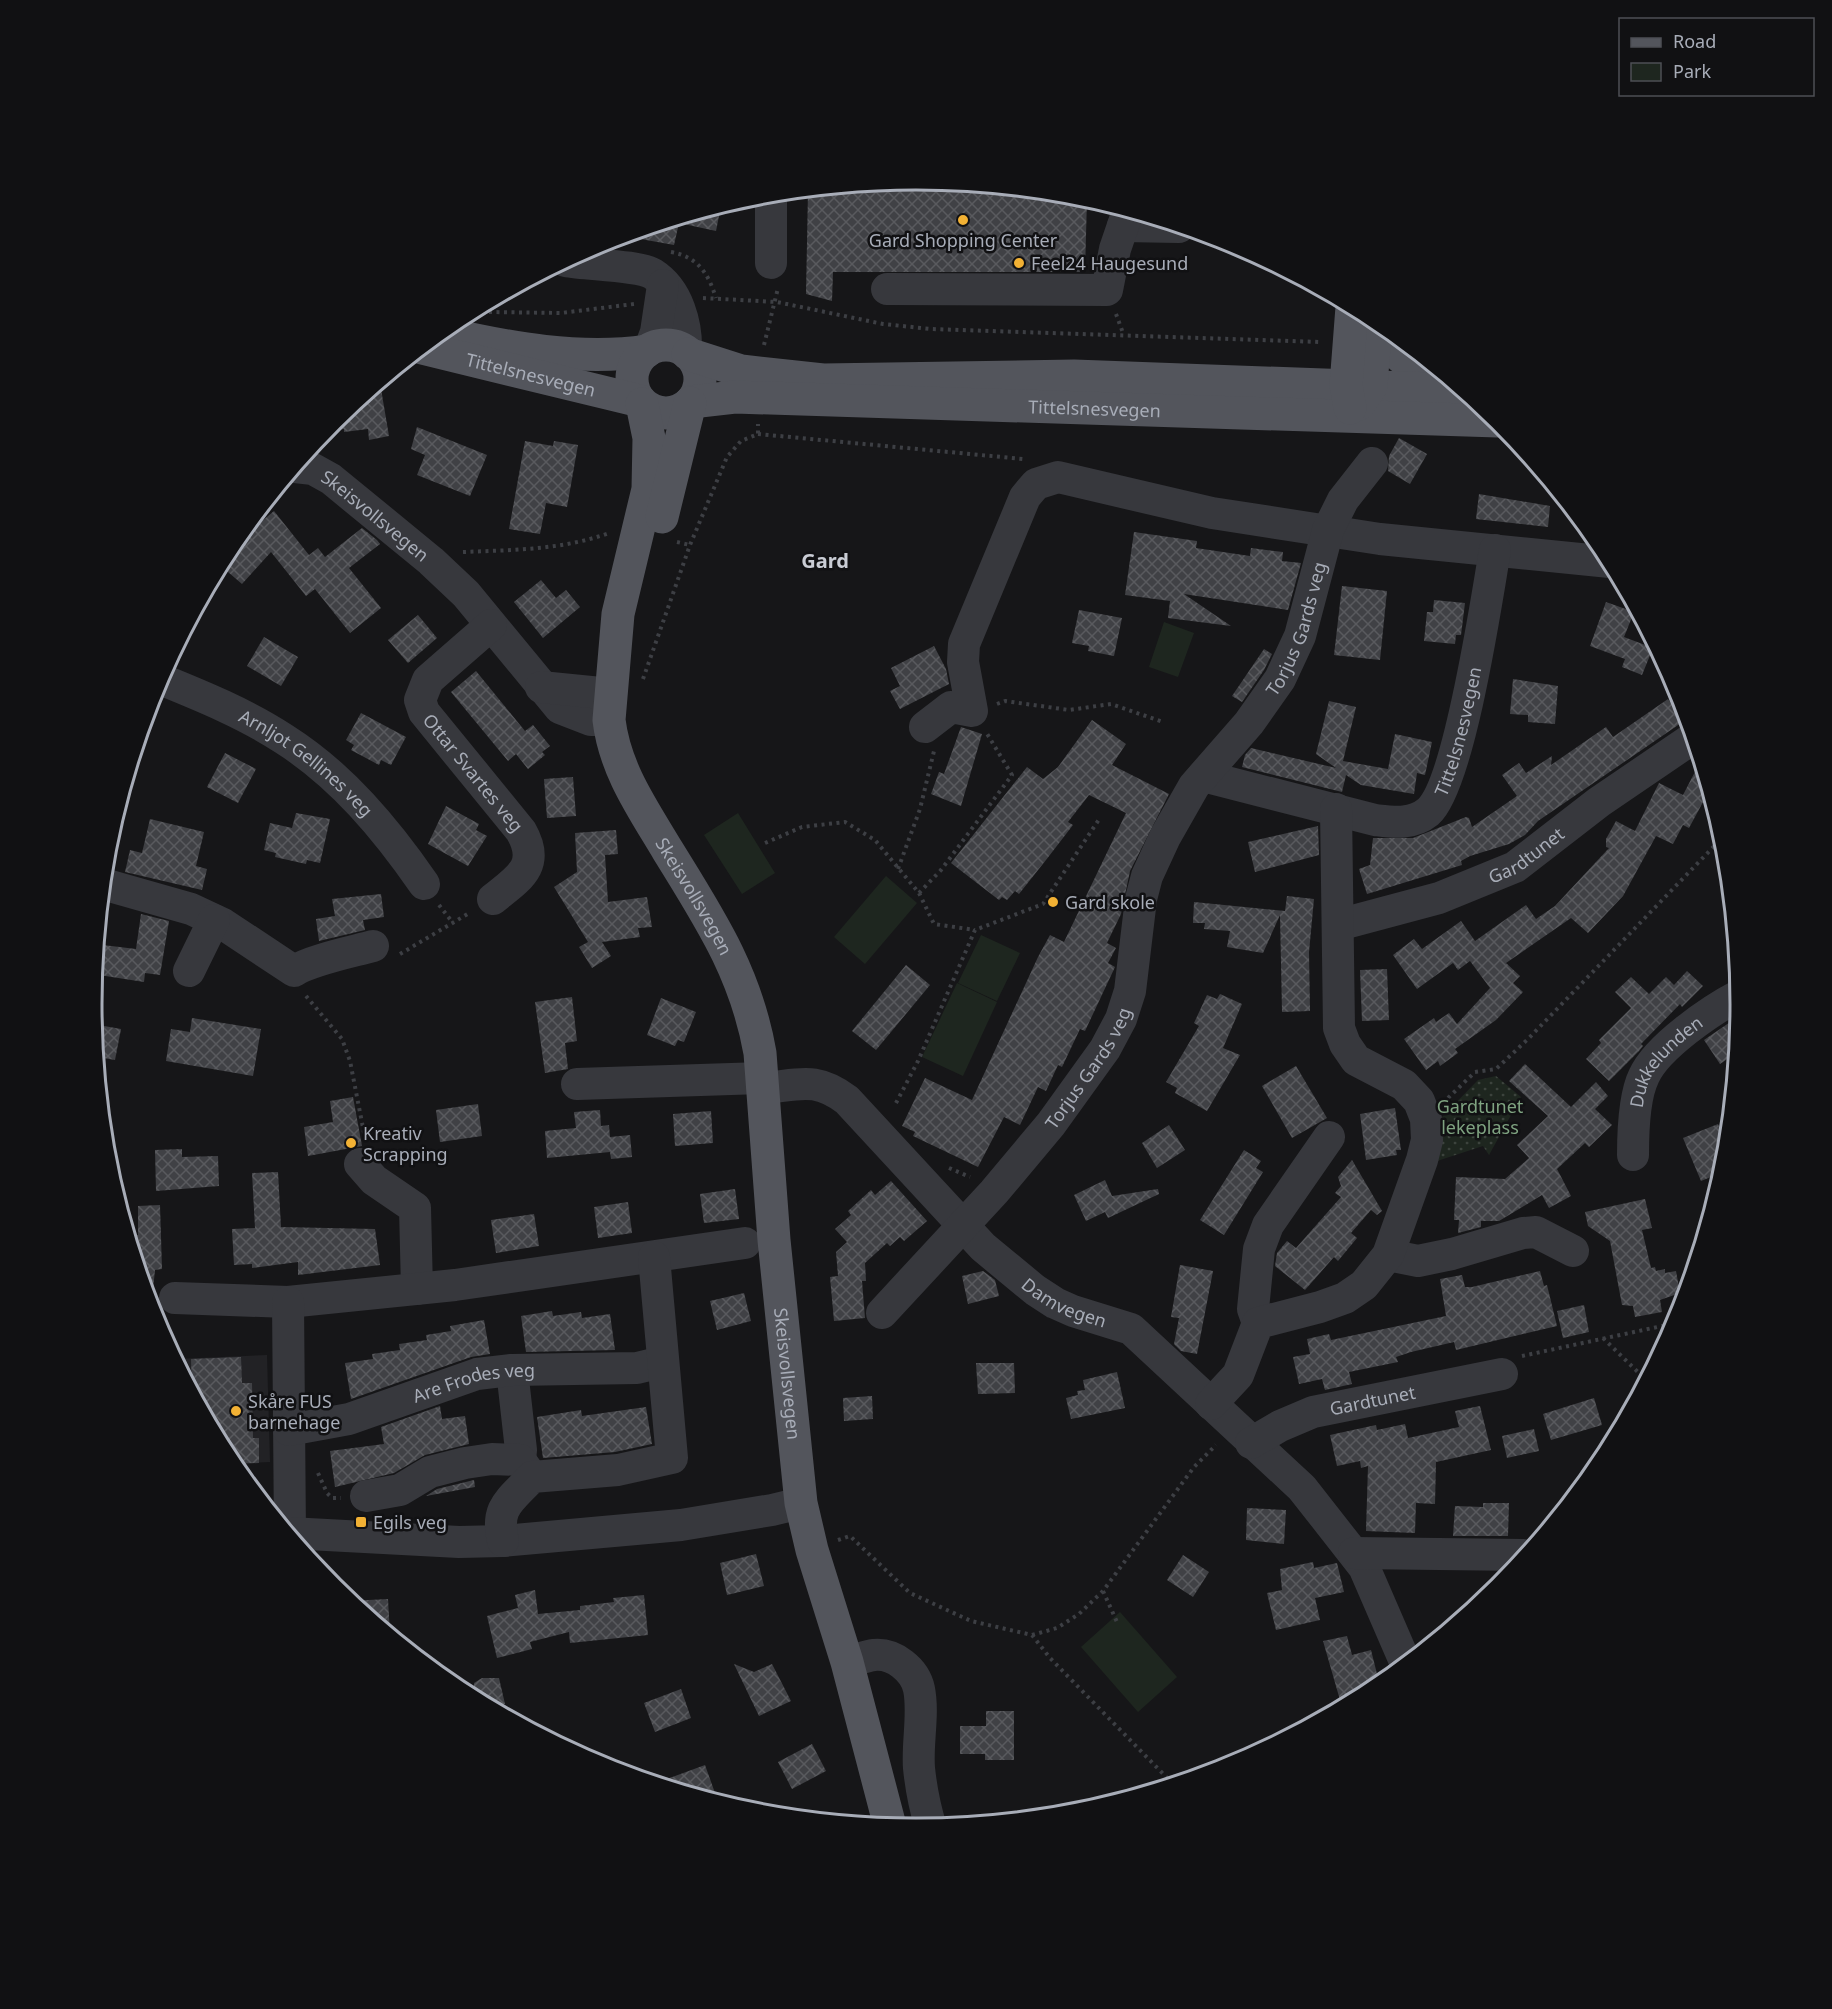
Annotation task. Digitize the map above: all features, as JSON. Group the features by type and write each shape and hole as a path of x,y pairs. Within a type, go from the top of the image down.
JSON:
{"main road":[{"path":"1353,318 1356,395"},
{"path":"1356,395 1375,333"},
{"name":"Tittelsnesvegen","path":"455,334 542,351 624,354 649,350"},
{"path":"1385,340 1408,363 1428,373"},
{"path":"618,694 690,403 698,391 700,377 697,364 687,353 675,346 662,345 638,358 631,380 641,403 653,411 666,413 679,411 690,403"},
{"name":"Tittelsnesvegen","path":"432,351 641,403"},
{"name":"Tittelsnesvegen","path":"687,353 741,370 823,380 1006,375 1356,395 1480,418"},
{"name":"Tittelsnesvegen","path":"690,403 735,397 1356,395 1450,391"},
{"name":"Skeisvollsvegen","path":"641,403 650,438 648,489 618,614 619,764 635,797 737,969 756,1028 763,1083 777,1274 801,1503 812,1550 847,1662 888,1817"}],"street":[{"path":"771,204 771,263"},
{"path":"886,289 1107,290 1125,219"},
{"path":"584,261 653,274 651,294 656,332 649,350"},
{"path":"651,294 682,310 687,353"},
{"name":"Torjus Gards veg","path":"882,1313 1051,1124 1106,1049 1130,992 1136,926 1147,876 1178,810 1203,776 1267,700 1291,659 1308,608 1328,530 1342,500 1372,463"},
{"name":"Skeisvollsvegen","path":"304,468 313,469 331,479 436,565 466,594 541,687 618,694"},
{"path":"930,736 951,707 972,711 963,662 964,644 969,627 1025,496 1036,484 1058,477 1212,513 1328,530 1598,561"},
{"name":"Tittelsnesvegen","path":"1336,809 1375,820 1404,823 1427,813 1440,797 1475,666 1495,550"},
{"name":"Ottar Svartes veg","path":"491,626 428,680 420,700 424,712 521,831 528,843 527,868 520,877 493,898"},
{"name":"Arnljot Gellines veg","path":"169,682 222,705 274,733 320,766 393,840 424,884"},
{"name":"Gardtunet","path":"1338,925 1439,898 1515,867 1599,802 1687,742"},
{"path":"1203,776 1336,809 1339,1028 1345,1044 1356,1060 1404,1085 1419,1101 1426,1119 1427,1140 1422,1160 1388,1255 1364,1285 1345,1298 1320,1307 1258,1323"},
{"path":"111,886 191,909 214,920 294,971 306,964 373,946"},
{"path":"189,971 214,920"},
{"name":"Dukkelunden","path":"1633,1155 1633,1129 1644,1076 1668,1045 1730,1000"},
{"path":"577,1084 763,1083"},
{"name":"Damvegen","path":"763,1083 814,1083 832,1089 847,1100 962,1226 1035,1290 1073,1311 1131,1329 1185,1376 1211,1404 1237,1440 1302,1488 1364,1567 1403,1657"},
{"path":"1211,1404 1238,1375 1258,1323 1253,1310 1262,1241 1268,1225 1329,1137"},
{"path":"360,1164 374,1180 415,1208 417,1289"},
{"path":"1388,1255 1418,1261 1452,1254 1523,1233 1536,1232 1573,1251"},
{"path":"175,1298 288,1302 417,1289 745,1243"},
{"path":"366,1496 400,1490 430,1472 492,1459 526,1469 618,1470 672,1458 654,1257"},
{"path":"288,1302 289,1523"},
{"name":"Are Frodes veg","path":"289,1430 349,1419 477,1374 512,1370 638,1368 662,1362"},
{"path":"503,1541 499,1523 503,1508 526,1469 521,1450 512,1370"},
{"name":"Gardtunet","path":"1237,1440 1313,1412 1502,1374"},
{"path":"299,1534 459,1542 503,1541 681,1525 801,1503"},
{"path":"1353,1553 1515,1555"},
{"path":"847,1662 875,1655 887,1656 902,1663 912,1674 919,1688 919,1768 927,1818"}],"path":[{"path":"763,349 777,302 780,278 771,263"},
{"path":"491,311 561,313 651,294"},
{"path":"699,298 777,302 883,324 931,329 1321,342"},
{"path":"758,423 758,434"},
{"path":"618,694 682,567 727,457 741,441 758,434 1027,460 1058,477"},
{"path":"436,565 455,552 548,548 589,540 612,532"},
{"path":"920,893 941,870 1012,775 972,711 1005,702 1068,710 1112,704 1163,722"},
{"path":"898,868 920,809 930,736"},
{"path":"765,843 802,827 845,822 875,840 920,893 934,924 975,930 1043,904 1100,818"},
{"path":"1426,1119 1475,1072 1496,1069 1528,1039 1714,846"},
{"path":"896,1103 918,1061 975,930"},
{"path":"294,971 309,1001 342,1039 350,1061 366,1141 360,1164"},
{"path":"1603,1338 1641,1375"},
{"path":"832,1534 834,1543 843,1536 850,1536 910,1593 971,1621 1032,1635 1057,1628 1079,1614 1103,1591 1194,1467 1237,1440"},
{"path":"289,1468 308,1468 317,1471 327,1493 332,1498 366,1496"},
{"path":"1103,1591 1117,1622"},
{"path":"1032,1635 1050,1658 1167,1778"}],"shaded area":[{"name":"Skåre FUS barnehage","path":"267,1355 270,1462 244,1463 211,1411 183,1359"}],"green space":[{"path":"1164,622 1194,633 1178,677 1149,667"},
{"path":"738,813 775,873 742,894 704,835"},
{"path":"886,876 917,903 865,964 834,937"},
{"path":"981,935 1020,953 997,1001 958,983"},
{"path":"957,983 997,1002 963,1076 922,1057"},
{"name":"Gardtunet lekeplass","path":"1496,1076 1521,1097 1489,1155 1483,1146 1434,1162 1442,1117 1478,1080"},
{"path":"1120,1612 1177,1677 1138,1712 1081,1647"}],"building":[{"path":"916,190 969,192 1022,197 1087,209 1085,272 833,272 832,301 806,294 808,197"},
{"path":"719,215 716,231 685,224"},
{"path":"678,226 674,245 640,239"},
{"path":"381,391 389,436 369,440 368,429 344,432 344,429 339,430"},
{"path":"417,427 487,455 470,496 417,475 425,455 411,449"},
{"path":"1399,438 1427,454 1410,484 1388,471 1389,456"},
{"path":"525,441 553,446 554,441 578,445 567,507 546,503 540,534 509,529"},
{"path":"1479,494 1550,506 1548,527 1476,519"},
{"path":"274,511 309,555 318,548 325,557 362,528 380,544 349,568 381,608 350,633 315,589 306,596 271,552 242,584 227,571 260,522"},
{"path":"1134,532 1197,541 1196,548 1250,556 1251,548 1283,552 1282,561 1301,563 1288,610 1184,594 1231,626 1168,618 1170,601 1125,595"},
{"path":"541,580 556,598 566,590 580,607 543,638 514,602"},
{"path":"1342,586 1387,591 1380,660 1334,655"},
{"path":"1434,600 1465,603 1461,635 1456,635 1455,644 1424,641 1427,612 1433,612"},
{"path":"1606,602 1627,610 1632,618 1624,637 1647,646 1651,654 1642,675 1622,667 1625,659 1590,646"},
{"path":"1079,610 1122,618 1114,656 1088,651 1089,646 1072,643"},
{"path":"418,615 437,638 408,663 388,640"},
{"path":"264,637 298,657 281,686 247,666"},
{"path":"934,646 946,669 949,684 900,709 890,691 900,686 891,668"},
{"path":"1264,649 1272,654 1242,702 1232,696"},
{"path":"476,671 525,731 533,725 550,746 542,752 545,755 528,769 516,754 508,761 451,692"},
{"path":"1513,679 1558,686 1555,724 1528,722 1528,715 1510,714"},
{"path":"1668,699 1680,724 1538,821 1525,835 1509,844 1470,856 1461,861 1462,865 1367,894 1359,869 1370,865 1373,838 1413,838 1466,817 1469,818 1472,827 1517,796 1502,775 1519,763 1526,773 1552,756 1551,765 1606,727 1613,737"},
{"path":"1329,701 1356,707 1343,761 1388,769 1395,734 1432,742 1425,775 1417,773 1414,794 1361,785 1346,775 1342,792 1242,767 1245,755 1251,748 1336,768 1316,754"},
{"path":"361,713 406,737 391,765 381,760 379,765 351,750 354,745 346,740"},
{"path":"1092,720 1126,744 1112,765 1169,794 1130,871 1121,914 1107,943 1116,948 1108,963 1115,967 1085,1031 1080,1029 1062,1067 1058,1065 1046,1091 1038,1087 1020,1125 1004,1117 978,1167 913,1136 915,1132 902,1126 925,1078 972,1100 1038,957 1050,935 1064,942 1126,813 1089,795 1068,822 1073,825 1046,860 1019,894 1015,891 1007,900 1002,897 999,900 951,863 1027,767 1043,779 1058,767"},
{"path":"961,727 982,734 961,806 931,794 939,772 944,774"},
{"path":"225,753 256,769 238,803 207,787"},
{"path":"1695,771 1704,801 1689,828 1683,825 1673,844 1656,836 1623,896 1588,933 1571,918 1506,963 1520,976 1513,983 1523,992 1496,1020 1455,1049 1458,1053 1440,1066 1438,1061 1426,1070 1404,1039 1434,1018 1436,1022 1449,1013 1457,1024 1490,988 1470,961 1458,970 1453,963 1417,989 1393,955 1414,939 1422,949 1461,921 1475,941 1526,905 1536,919 1555,906 1609,848 1606,847 1606,839 1616,821 1635,831 1659,783 1683,795"},
{"path":"573,777 576,816 547,818 544,779"},
{"path":"446,806 479,824 476,830 487,836 468,866 428,844"},
{"path":"296,813 330,819 320,863 307,860 306,864 275,857 276,853 264,850 270,823 292,828"},
{"path":"150,819 204,832 196,866 207,869 202,890 125,872 130,850 142,853"},
{"path":"1318,826 1319,855 1255,872 1248,842"},
{"path":"616,830 618,854 605,855 608,902 647,897 652,927 638,928 640,937 602,942 611,956 592,968 579,947 588,942 554,887 577,872 575,833"},
{"path":"381,894 384,917 363,920 365,930 319,941 316,919 335,916 332,899"},
{"path":"1287,896 1314,899 1309,952 1310,1011 1282,1012 1280,915 1263,953 1227,947 1230,931 1204,929 1205,923 1193,923 1194,902 1285,911"},
{"path":"141,914 169,921 160,975 145,973 144,982 103,976 105,945 136,949"},
{"path":"906,965 930,985 876,1050 852,1031"},
{"path":"1387,969 1389,1020 1362,1021 1360,970"},
{"path":"1687,971 1703,986 1682,1007 1680,1004 1609,1081 1586,1059 1601,1043 1599,1040 1631,1008 1615,992 1631,977 1649,994 1666,977 1674,985"},
{"path":"1220,994 1242,1004 1223,1048 1240,1055 1207,1111 1175,1093 1177,1088 1166,1082 1199,1026 1194,1023 1207,995 1217,999"},
{"path":"572,997 577,1041 565,1043 568,1069 545,1073 535,1002"},
{"path":"661,998 696,1012 684,1042 678,1040 675,1046 647,1035"},
{"path":"192,1018 261,1029 253,1076 166,1061 171,1029 190,1032"},
{"path":"1729,1023 1728,1059 1720,1064 1704,1040"},
{"path":"103,1026 121,1029 115,1060 104,1058"},
{"path":"1525,1064 1571,1107 1596,1082 1608,1096 1595,1109 1612,1125 1589,1147 1585,1143 1557,1169 1571,1196 1549,1208 1542,1195 1499,1221 1481,1221 1481,1227 1458,1233 1459,1220 1454,1220 1456,1177 1505,1179 1529,1158 1517,1145 1548,1116 1509,1081"},
{"path":"1296,1066 1327,1118 1292,1138 1262,1086"},
{"path":"353,1097 362,1146 308,1156 304,1127 333,1122 330,1101"},
{"path":"478,1104 482,1136 440,1142 436,1110"},
{"path":"1395,1108 1401,1150 1396,1150 1397,1155 1366,1160 1360,1114"},
{"path":"600,1110 601,1126 609,1125 610,1137 630,1135 632,1157 611,1159 610,1152 547,1158 545,1131 576,1128 574,1112"},
{"path":"711,1111 713,1143 675,1146 673,1114"},
{"path":"1718,1124 1720,1128 1711,1177 1701,1181 1683,1138"},
{"path":"1169,1125 1185,1150 1157,1168 1142,1143"},
{"path":"182,1149 182,1157 218,1156 219,1186 156,1191 155,1150"},
{"path":"1244,1150 1261,1161 1256,1168 1263,1172 1224,1235 1200,1220"},
{"path":"1352,1160 1382,1211 1377,1215 1371,1210 1351,1233 1357,1238 1338,1261 1334,1257 1305,1290 1275,1266 1277,1253 1287,1241 1296,1248 1341,1197 1335,1193 1341,1186 1338,1177"},
{"path":"278,1172 281,1227 375,1229 380,1265 298,1275 298,1262 252,1268 252,1264 234,1265 232,1229 255,1228 252,1173"},
{"path":"1105,1180 1112,1196 1158,1189 1159,1194 1108,1218 1105,1212 1086,1221 1074,1195"},
{"path":"891,1181 927,1221 904,1241 900,1237 890,1246 887,1243 865,1263 866,1281 862,1281 865,1318 834,1321 830,1277 838,1276 836,1252 847,1242 835,1229 851,1215 848,1211 871,1190 875,1195"},
{"path":"735,1189 739,1219 704,1223 700,1194"},
{"path":"1645,1199 1652,1228 1642,1230 1651,1268 1655,1267 1656,1271 1665,1269 1665,1273 1676,1271 1679,1287 1676,1294 1660,1300 1662,1312 1635,1317 1633,1306 1622,1305 1610,1241 1588,1226 1585,1212"},
{"path":"628,1202 632,1233 598,1238 594,1207"},
{"path":"160,1205 162,1269 155,1270 153,1288 136,1235 138,1235 138,1206"},
{"path":"534,1214 539,1246 496,1253 491,1220"},
{"path":"1180,1265 1213,1271 1197,1354 1181,1351 1174,1344 1179,1318 1171,1317"},
{"path":"983,1271 995,1280 999,1296 968,1304 962,1276"},
{"path":"1540,1271 1544,1286 1547,1285 1557,1326 1456,1350 1454,1342 1411,1352 1396,1357 1398,1362 1349,1372 1352,1384 1325,1390 1322,1379 1299,1384 1293,1357 1310,1354 1307,1339 1329,1334 1331,1340 1446,1316 1440,1279 1462,1275 1465,1287 1472,1287"},
{"path":"744,1293 751,1321 717,1330 710,1301"},
{"path":"1584,1305 1589,1332 1563,1338 1557,1311"},
{"path":"552,1311 553,1316 581,1312 582,1318 610,1314 615,1350 526,1352 521,1316"},
{"path":"484,1320 490,1354 471,1357 351,1399 345,1363 373,1359 372,1354 400,1350 399,1344 427,1340 426,1335 451,1331 450,1326"},
{"path":"241,1357 242,1383 252,1383 253,1438 259,1438 259,1463 244,1464 239,1457 192,1375 191,1359"},
{"path":"976,1363 1014,1363 1015,1393 978,1394"},
{"path":"1117,1372 1125,1408 1071,1419 1066,1398 1078,1395 1077,1391 1085,1390 1083,1380"},
{"path":"872,1396 873,1419 844,1421 843,1398"},
{"path":"1594,1398 1602,1425 1551,1440 1543,1414"},
{"path":"440,1406 442,1419 465,1416 469,1444 425,1455 394,1473 335,1487 330,1451 384,1444 381,1427"},
{"path":"1480,1406 1491,1450 1436,1462 1435,1504 1416,1503 1415,1533 1366,1531 1368,1466 1361,1468 1360,1461 1337,1466 1330,1435 1376,1425 1377,1430 1405,1424 1408,1438 1459,1427 1455,1411"},
{"path":"646,1407 652,1444 615,1452 543,1458 537,1417 581,1410 582,1416"},
{"path":"1534,1429 1539,1451 1507,1458 1502,1436"},
{"path":"474,1480 475,1487 426,1496 437,1489"},
{"path":"1483,1503 1509,1503 1508,1536 1453,1536 1455,1506 1483,1507"},
{"path":"1247,1508 1286,1510 1284,1544 1246,1540"},
{"path":"756,1554 764,1586 727,1595 720,1563"},
{"path":"1183,1555 1209,1572 1193,1597 1167,1580"},
{"path":"1313,1562 1314,1568 1337,1563 1344,1592 1315,1598 1320,1620 1276,1630 1267,1593 1282,1590 1280,1569"},
{"path":"535,1590 538,1614 580,1610 580,1606 614,1602 613,1598 644,1595 648,1635 570,1643 569,1632 530,1642 532,1649 497,1658 487,1616 518,1608 515,1595"},
{"path":"388,1599 389,1625 379,1616 362,1600"},
{"path":"1347,1636 1352,1655 1371,1650 1377,1675 1340,1699 1323,1641"},
{"path":"734,1664 754,1672 772,1664 791,1701 759,1716"},
{"path":"482,1678 499,1678 505,1704 501,1704 474,1687 474,1683"},
{"path":"681,1689 691,1718 655,1732 644,1703"},
{"path":"986,1711 1014,1711 1014,1760 985,1760 985,1754 960,1754 960,1726 986,1726"},
{"path":"812,1744 826,1771 792,1789 778,1762"},
{"path":"705,1765 715,1793 705,1791 667,1779"}],"place":[{"name":"Gard Shopping Center","path":"963,220"},
{"name":"Feel24 Haugesund","path":"1019,263"},
{"name":"Gard skole","path":"1053,902"},
{"name":"Kreativ Scrapping","path":"351,1143"},
{"name":"Skåre FUS barnehage","path":"236,1411"},
{"name":"Egils veg","path":"361,1522"}],"district":[{"name":"Gard","path":"825,560"}]}
